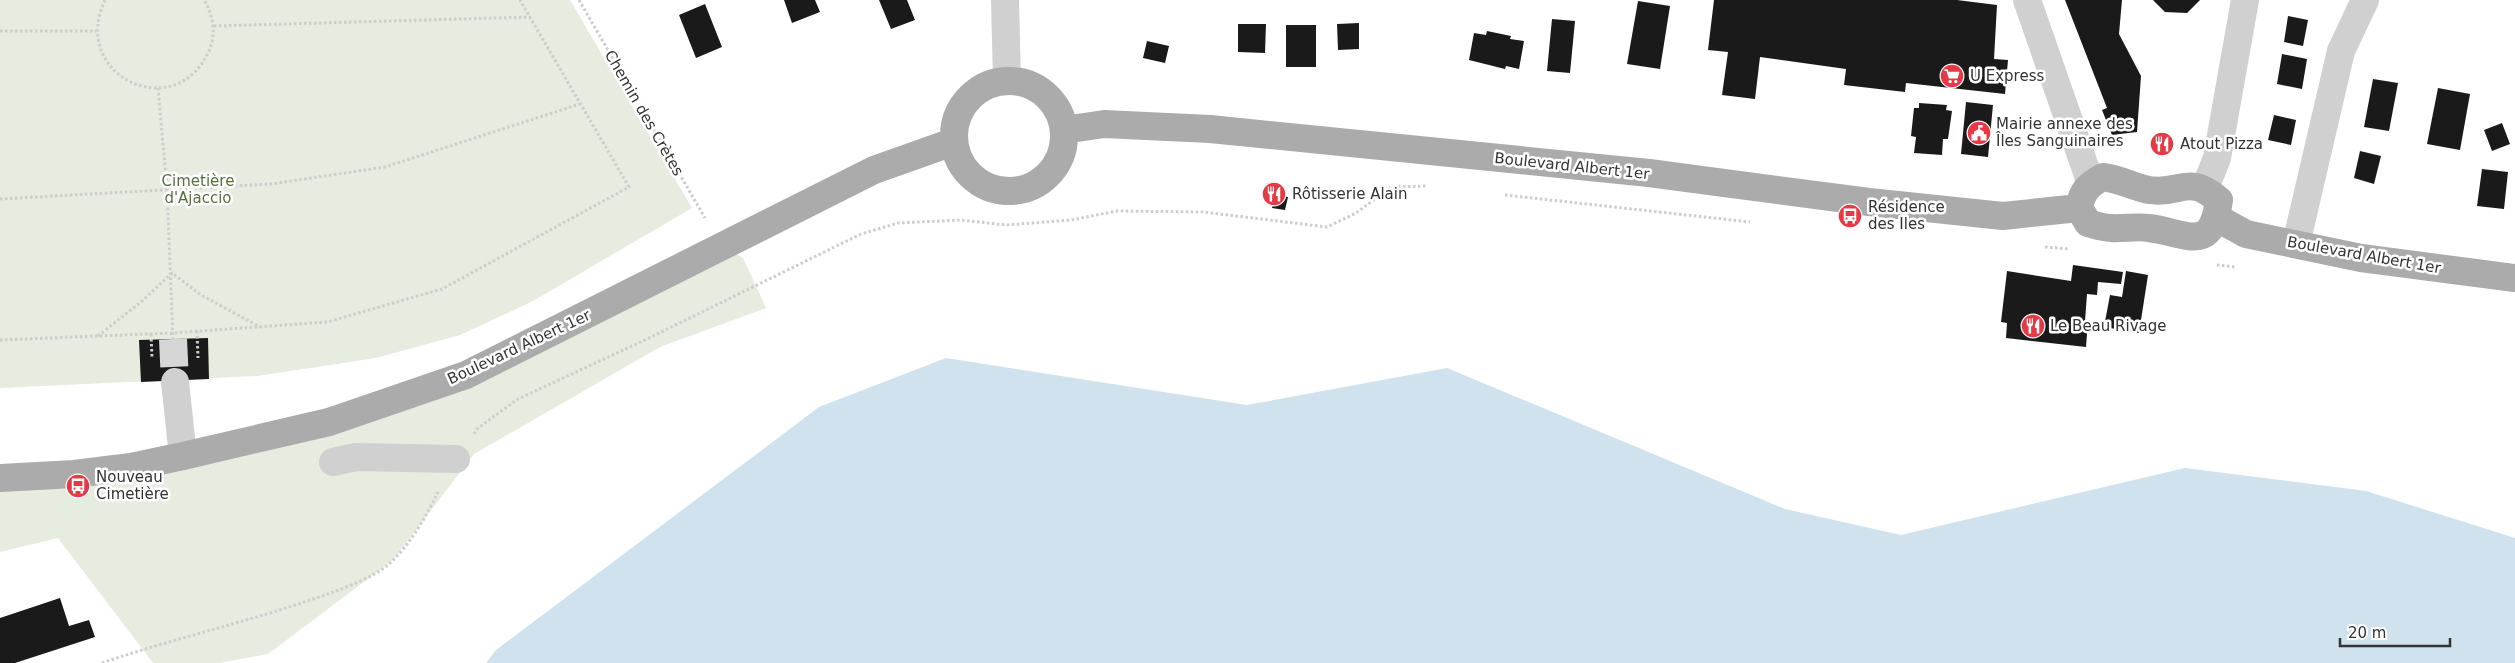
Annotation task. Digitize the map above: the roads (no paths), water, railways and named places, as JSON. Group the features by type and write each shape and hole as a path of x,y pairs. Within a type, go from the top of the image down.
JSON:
{"main road":[{"path":"1007,81 1024,82 1039,89 1052,100 1060,114 1064,130 1064,148 1057,164 1046,178 1032,187 1015,192 997,191 981,185 967,174 958,159 953,142 954,124 961,107 973,93 989,84 1007,81"},
{"name":"Boulevard Albert 1er","path":"1064,130 1104,124 1220,130 1649,174 1869,202 2003,216 2079,208"},
{"name":"Boulevard Albert 1er","path":"0,478 102,471 183,456 328,422 466,375 874,170 953,142"},
{"path":"2103,177 2119,179 2147,190 2166,191 2189,185 2205,188 2220,200 2217,218 2213,227 2204,235 2185,237 2149,228 2109,228 2088,223 2079,208 2081,194 2090,184 2103,177"},
{"name":"Boulevard Albert 1er","path":"2217,218 2246,234 2362,258 2515,278"}],"street":[{"path":"1005,0 1007,81"},
{"path":"2027,0 2076,137 2090,184"},
{"path":"2205,188 2217,158 2244,0"},
{"path":"2296,244 2341,51 2365,0"},
{"path":"175,382 183,456"},
{"path":"333,462 356,457 456,459"}],"water":[{"path":"946,358 1247,405 1447,368 1785,509 1901,535 2185,468 2366,491 2515,538 2515,663 486,663 496,650 819,407"}],"tunnel":[{"path":"173,339 175,382"}],"place":[{"name":"U Express","path":"1952,76"},
{"name":"Mairie annexe des Îles Sanguinaires","path":"1979,133"},
{"name":"Atout Pizza","path":"2162,144"},
{"name":"Rôtisserie Alain","path":"1274,194"},
{"name":"Résidence des Iles","path":"1850,216"},
{"name":"Le Beau Rivage","path":"2033,326"},
{"name":"Nouveau Cimetière","path":"78,486"}],"park label":[{"name":"Cimetière d'Ajaccio","path":"198,190"}]}
